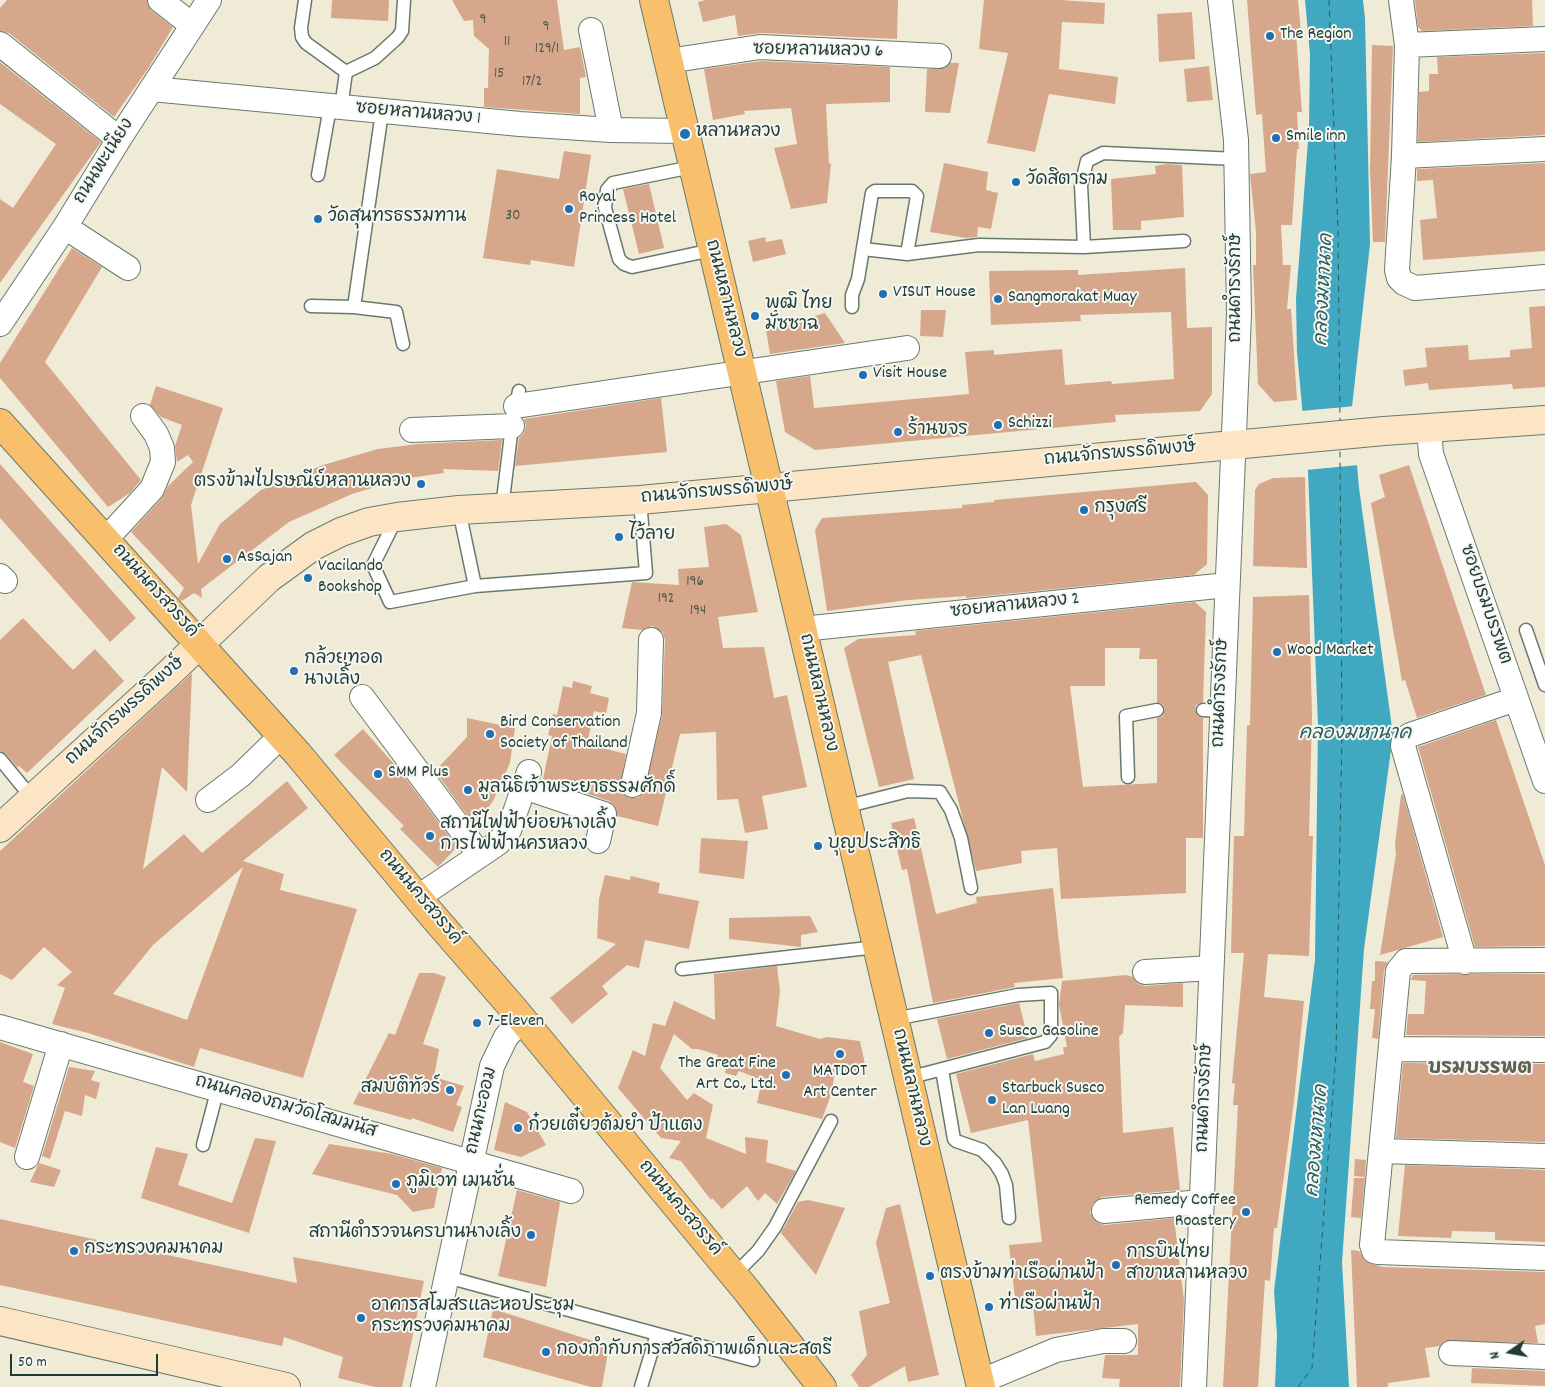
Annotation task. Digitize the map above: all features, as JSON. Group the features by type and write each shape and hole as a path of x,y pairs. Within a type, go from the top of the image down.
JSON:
{"main road":[{"name":"ถนนหลานหลวง","path":"654,0 980,1384"},
{"name":"ถนนจักรพรรดิพงษ์","path":"0,828 269,578 313,546 351,528 397,517 459,510 640,500 1234,444 1545,420"},
{"name":"ถนนนครสวรรค์","path":"0,423 282,735 417,898 522,1019 734,1275 822,1387"},
{"path":"0,1321 286,1387"}],"street":[{"path":"160,0 192,25"},
{"name":"ถนนพะเนียง","path":"0,324 65,227 119,139 209,0"},
{"name":"ถนนดำรงรักษ์","path":"1194,1387 1211,968 1212,710 1227,585 1239,314 1237,159 1220,0"},
{"path":"1401,0 1407,45 1404,156 1397,270 1399,278 1404,283 1415,288 1545,277"},
{"path":"591,30 611,130"},
{"path":"1407,45 1545,39"},
{"path":"0,44 119,139"},
{"name":"ซอยหลานหลวง 6","path":"668,61 760,47 939,56"},
{"name":"ซอยหลานหลวง 1","path":"152,89 382,112 611,130 685,131"},
{"path":"1404,156 1545,149"},
{"path":"65,227 128,268"},
{"path":"412,430 516,408 907,348"},
{"path":"106,539 152,489 163,462 162,448 156,434 143,416"},
{"name":"ซอยบรมบรรพต","path":"1429,428 1431,454 1545,781"},
{"name":"ซอยหลานหลวง 2","path":"802,630 1227,585"},
{"path":"633,785 649,713 651,640"},
{"path":"362,697 480,855"},
{"path":"1466,962 1403,746 1404,739 1410,735 1516,699"},
{"path":"208,800 242,775 282,735"},
{"path":"417,898 498,843 509,830 527,779 604,814 598,841"},
{"path":"1545,960 1406,961 1398,971 1372,1245 1374,1251 1545,1258"},
{"path":"1145,972 1211,968"},
{"name":"ถนนกะออม","path":"423,1387 492,1066 506,1037 522,1019"},
{"name":"ถนนคลองถมวัดโสมมนัส","path":"0,1027 218,1088 570,1191"},
{"path":"27,1157 61,1044"},
{"path":"1392,1048 1545,1050"},
{"path":"1382,1151 1545,1156"},
{"path":"1104,1211 1201,1202"},
{"path":"980,1384 1056,1350 1103,1341 1124,1341"},
{"path":"1451,1353 1545,1357"}],"lane":[{"path":"305,0 300,28 302,37 306,43 346,72"},
{"path":"318,175 346,72 374,58 398,37 402,31 404,0"},
{"path":"354,307 382,112"},
{"path":"1084,247 1081,185 1087,161 1103,153 1237,159"},
{"path":"692,167 613,183 607,190 605,208 619,259 624,264 632,267 712,250"},
{"path":"852,307 872,193 881,190 912,191 917,196 907,254"},
{"path":"863,248 907,254 979,245 1084,247 1184,240"},
{"path":"311,306 354,307 396,312 403,344"},
{"path":"502,508 516,408"},
{"path":"397,517 374,565 388,601 406,600 475,586 646,573 640,500"},
{"path":"459,510 475,586"},
{"path":"1526,630 1545,685"},
{"path":"1128,777 1126,716 1157,710"},
{"path":"0,759 32,798"},
{"path":"844,807 908,791 940,792 951,810 961,838 971,888"},
{"path":"682,970 877,947"},
{"path":"894,1019 1018,995 1051,993 1051,1035 1045,1042 908,1078"},
{"path":"942,1070 954,1139 956,1142 982,1150 995,1162 1006,1185 1009,1218"},
{"path":"203,1145 218,1088"},
{"path":"734,1275 758,1252 775,1227 831,1121"},
{"path":"447,1277 753,1360"},
{"path":"641,1387 657,1334"}],"water":[{"name":"คลองมหานาค","path":"1305,0 1363,0 1370,244 1352,407 1359,488 1393,735 1364,949 1342,1262 1349,1387 1275,1387 1277,1335 1274,1291 1315,960 1318,725 1308,471 1297,352 1296,299 1309,128 1310,54"}],"pier":[{"path":"1355,406 1359,465 1306,470 1301,411"}],"building":[{"path":"7,0 147,0 151,10 173,27 149,67 114,117 9,33 0,31 0,8"},
{"path":"332,0 389,0 388,21 331,18"},
{"path":"452,0 557,0 564,50 580,47 586,77 580,78 580,114 484,107 484,88 488,88 489,49 474,36 473,20 464,21"},
{"path":"706,0 898,0 897,39 761,33 738,36 735,15 703,22 698,2"},
{"path":"984,0 1060,0 1105,3 1104,24 1062,22 1059,69 1118,77 1115,104 1049,94 1035,152 987,143 1008,53 979,49"},
{"path":"1247,0 1298,0 1301,33 1296,34 1302,112 1297,112 1299,149 1297,149 1292,225 1281,225 1283,265 1291,265 1287,309 1291,309 1297,400 1274,402 1258,384 1253,265 1256,265 1256,232 1250,174 1266,172 1262,114 1256,115"},
{"path":"1415,0 1532,0 1533,26 1422,31 1418,27"},
{"path":"1192,12 1195,59 1159,62 1157,14"},
{"path":"1372,45 1393,46 1385,242 1373,242 1370,170"},
{"path":"1545,53 1545,135 1418,142 1419,92 1429,91 1429,74 1438,74 1437,57"},
{"path":"761,61 890,67 890,102 826,104 829,164 831,163 827,203 791,209 774,148 797,144 791,108 744,111 745,114 713,120 704,69"},
{"path":"0,62 101,142 0,283 0,199 13,208 56,144 0,104"},
{"path":"950,63 959,63 950,113 925,112 927,69 945,68"},
{"path":"1209,66 1213,100 1187,102 1184,69"},
{"path":"564,151 591,155 574,267 531,260 530,265 483,258 497,169 559,179"},
{"path":"944,163 988,172 986,190 998,193 991,229 978,227 977,237 966,238 930,232"},
{"path":"1545,163 1545,251 1423,260 1420,220 1437,218 1433,180 1417,181 1417,169"},
{"path":"1166,164 1182,165 1184,217 1141,221 1141,230 1113,230 1111,179 1156,174 1155,166"},
{"path":"649,184 664,248 639,254 623,189"},
{"path":"765,237 766,242 782,239 786,254 753,262 748,241"},
{"path":"72,248 102,267 45,362 141,480 130,493 108,507 0,378 0,363"},
{"path":"1185,268 1187,328 1212,327 1212,394 1200,411 1115,415 1116,422 815,450 785,432 776,381 810,376 814,408 969,394 965,352 994,350 994,355 1062,349 1065,385 1111,381 1112,384 1174,379 1171,312 1080,315 1081,321 991,325 989,271 1078,270 1078,275"},
{"path":"1545,306 1545,387 1513,389 1512,384 1429,390 1428,383 1405,386 1403,370 1427,367 1425,348 1468,345 1469,360 1510,357 1510,350 1532,348 1529,307"},
{"path":"921,310 946,310 943,337 920,336"},
{"path":"825,313 845,343 770,354 766,330"},
{"path":"156,386 223,408 191,505 198,564 220,524 261,490 323,465 378,449 418,444 502,440 498,471 443,469 444,473 402,479 352,494 289,522 201,589 202,598 194,593 182,601 178,598 184,588 131,532 162,498 168,486 193,462 188,455 177,462 175,446 182,425 161,417 150,405"},
{"path":"661,398 667,452 515,466 519,438 524,433 526,426 524,419"},
{"path":"0,464 136,618 110,642 0,518"},
{"path":"1409,465 1486,695 1417,718 1405,680 1402,681 1371,503 1385,497 1379,475"},
{"path":"1305,477 1307,568 1253,566 1255,490 1259,484 1273,478"},
{"path":"1196,482 1208,495 1207,564 1194,575 966,598 966,596 908,600 827,611 815,530 822,518 962,508 962,505 994,502 994,500"},
{"path":"726,524 741,535 758,612 718,617 723,648 764,647 774,698 787,695 807,787 762,796 768,829 745,833 738,799 717,800 716,732 680,734 658,826 617,816 614,805 609,801 543,779 552,736 548,735 553,714 557,715 563,686 572,688 573,681 592,686 590,693 609,698 606,714 594,711 587,744 626,754 620,790 630,798 638,798 643,794 662,716 665,640 663,633 652,626 642,630 622,628 632,582 679,585 678,569 709,567 704,527"},
{"path":"1309,595 1312,716 1309,836 1313,836 1309,956 1268,954 1264,997 1304,1001 1294,1101 1277,1228 1274,1228 1270,1281 1265,1280 1258,1387 1223,1387 1238,1105 1233,1105 1235,1084 1232,1083 1244,953 1231,953 1234,836 1244,836 1247,725 1250,725 1253,597"},
{"path":"1195,602 1206,612 1203,702 1196,705 1195,710 1198,716 1203,718 1203,838 1186,838 1186,893 1061,899 1057,848 1021,851 1022,863 976,871 921,655 888,662 914,779 879,787 844,648 858,639 916,635 915,631","holes":["1105,648 1140,648 1139,659 1157,659 1157,702 1163,704 1165,709 1163,716 1157,718 1157,783 1083,787 1070,686 1105,686"]},
{"path":"23,618 73,670 95,649 124,681 27,773 19,766 17,767 6,754 0,751 0,640"},
{"path":"192,673 187,792 162,767 143,869 184,834 202,853 287,781 308,808 243,861 284,874 280,890 357,909 303,1078 200,1048 194,1067 88,1033 52,1024 65,988 57,985 72,972 44,947 12,980 0,974 0,851","holes":["243,867 187,1020 113,994 153,945"]},
{"name":"มูลนิธิเจ้าพระยาธรรมศักดิ์","path":"467,718 515,728 510,763 493,801 475,826 435,771 467,737"},
{"path":"1496,720 1545,865 1545,946 1475,947 1418,747"},
{"path":"363,729 401,772 457,847 438,867 400,829 404,826 334,755"},
{"path":"1403,794 1443,937 1380,955 1396,854 1395,844 1401,795"},
{"path":"914,818 936,914 977,903 976,897 1053,888 1063,978 1014,983 1015,987 933,1003 907,869 902,870 891,823"},
{"path":"701,838 748,841 744,879 699,873"},
{"path":"605,875 630,880 631,876 660,883 658,893 699,901 689,949 645,940 639,968 627,965 602,986 608,994 572,1024 550,998 616,944 597,938 599,899"},
{"path":"810,916 818,932 801,935 801,947 729,939 729,918"},
{"path":"1375,961 1388,962 1384,970 1378,1039 1372,1038 1375,1009 1370,1009 1372,981 1375,981"},
{"path":"777,966 780,991 776,1026 820,1039 827,1037 860,1041 867,1074 835,1070 832,1092 822,1119 757,1103 762,1080 739,1071 736,1076 725,1073 726,1066 715,1064 718,1055 692,1049 674,1034 660,1068 687,1100 694,1093 713,1105 706,1138 746,1154 745,1137 768,1140 766,1162 796,1171 777,1204 765,1193 758,1201 747,1186 722,1209 712,1198 711,1200 681,1161 669,1158 681,1141 661,1138 618,1088 633,1050 645,1056 653,1023 665,1026 674,1001 715,1020 714,974"},
{"path":"419,973 434,973 446,977 423,1044 439,1049 434,1077 464,1086 456,1105 462,1107 453,1132 412,1118 411,1120 353,1104 389,1033 395,1035"},
{"path":"1545,974 1545,1036 1406,1035 1408,1014 1424,1014 1426,981 1411,980 1413,975"},
{"path":"1126,975 1133,977 1138,984 1145,986 1183,983 1183,1007 1125,1005 1123,1033 1119,1037 1123,1133 1173,1127 1180,1190 1102,1197 1092,1205 1090,1213 1098,1223 1105,1225 1174,1218 1184,1300 1180,1387 1119,1387 1120,1379 1102,1378 1105,1355 1138,1355 1138,1324 1036,1336 1033,1305 1016,1307 1009,1245 1042,1242 1028,1120 971,1133 956,1074 1033,1054 1035,1061 1064,1054 1063,1047 1067,1047 1059,1005 1062,981"},
{"path":"1019,1003 1028,1038 947,1059 937,1019"},
{"path":"0,1042 33,1054 23,1082 34,1086 15,1148 0,1142"},
{"path":"1403,1063 1545,1064 1545,1142 1396,1138"},
{"path":"69,1067 95,1071 91,1080 100,1083 96,1099 85,1095 82,1116 65,1111 50,1159 42,1156"},
{"name":"ก๋วยเตี๋ยวต้มยำ ป้าแตง","path":"505,1102 527,1112 546,1145 521,1157 494,1150"},
{"path":"255,1138 276,1141 249,1233 141,1198 156,1147 188,1154 178,1185 232,1203"},
{"name":"ภูมิเวท เมนชั่น","path":"329,1144 392,1154 442,1168 434,1208 413,1212 397,1195 312,1174"},
{"path":"1355,1159 1366,1160 1365,1177 1354,1176"},
{"path":"39,1163 61,1170 54,1187 30,1182"},
{"path":"1405,1165 1545,1170 1545,1242 1495,1240 1495,1232 1452,1231 1451,1238 1398,1236"},
{"path":"1354,1178 1365,1178 1361,1218 1351,1217"},
{"name":"สถานีตำรวจนครบานนางเลิ้ง","path":"517,1190 560,1202 546,1287 498,1276"},
{"path":"808,1200 845,1208 816,1275 781,1233 798,1202"},
{"path":"900,1204 939,1375 908,1382 905,1366 869,1387 859,1387 851,1375 867,1355 859,1311 890,1303 876,1243 886,1208"},
{"name":"กระทรวงคมนาคม","path":"0,1219 297,1283 293,1257 424,1281 402,1387 375,1387 338,1378 343,1357 284,1337 282,1346 0,1285"},
{"path":"1351,1250 1359,1251 1365,1261 1382,1267 1545,1272 1545,1324 1535,1326 1538,1343 1445,1341 1440,1346 1425,1348 1430,1377 1388,1383 1388,1387 1357,1387"},
{"name":"กองกำกับการสวัสดิภาพเด็กและสตรี","path":"493,1309 609,1346 602,1387 591,1387 483,1357"},
{"path":"1472,1368 1545,1371 1545,1386 1471,1383"}],"ferry route":[{"path":"1329,0 1338,232 1340,422"},
{"path":"1298,1387 1312,1368 1336,1054 1342,730 1340,448"}],"place":[{"name":"The Region","path":"1270,36"},
{"name":"หลานหลวง","path":"685,134"},
{"name":"Smile inn","path":"1276,138"},
{"name":"วัดสิตาราม","path":"1016,182"},
{"name":"Royal Princess Hotel","path":"569,209"},
{"name":"วัดสุนทรธรรมทาน","path":"318,219"},
{"name":"VISUT House","path":"883,294"},
{"name":"Sangmorakat Muay","path":"998,299"},
{"name":"พุฒิ ไทย มัซซาฉ","path":"755,316"},
{"name":"Visit House","path":"863,375"},
{"name":"Schizzi","path":"998,425"},
{"name":"ร้านขจร","path":"898,432"},
{"name":"ตรงข้ามไปรษณีย์หลานหลวง","path":"421,484"},
{"name":"กรุงศรี","path":"1084,510"},
{"name":"ไว้ลาย","path":"619,537"},
{"name":"AsSajan","path":"227,559"},
{"name":"Vacilando Bookshop","path":"308,578"},
{"name":"Wood Market","path":"1277,652"},
{"name":"กล้วยทอด นางเลิ้ง","path":"294,671"},
{"name":"Bird Conservation Society of Thailand","path":"490,734"},
{"name":"SMM Plus","path":"378,774"},
{"name":"มูลนิธิเจ้าพระยาธรรมศักดิ์","path":"468,790"},
{"name":"สถานีไฟฟ้าย่อยนางเลิ้ง การไฟฟ้านครหลวง","path":"430,836"},
{"name":"บุญประสิทธิ","path":"818,846"},
{"name":"7-Eleven","path":"477,1023"},
{"name":"Susco Gasoline","path":"989,1033"},
{"name":"MATDOT Art Center","path":"840,1054"},
{"name":"The Great Fine Art Co., Ltd.","path":"786,1075"},
{"name":"สมบัติทัวร์","path":"450,1090"},
{"name":"Starbuck Susco Lan Luang","path":"992,1100"},
{"name":"ก๋วยเตี๋ยวต้มยำ ป้าแตง","path":"518,1128"},
{"name":"ภูมิเวท เมนชั่น","path":"396,1184"},
{"name":"Remedy Coffee Roastery","path":"1246,1212"},
{"name":"สถานีตำรวจนครบานนางเลิ้ง","path":"531,1235"},
{"name":"กระทรวงคมนาคม","path":"74,1251"},
{"name":"การบินไทย สาขาหลานหลวง","path":"1116,1265"},
{"name":"ตรงข้ามท่าเรือผ่านฟ้า","path":"930,1276"},
{"name":"ท่าเรือผ่านฟ้า","path":"989,1307"},
{"name":"อาคารสโมสรและหอประชุม กระทรวงคมนาคม","path":"361,1318"},
{"name":"กองกำกับการสวัสดิภาพเด็กและสตรี","path":"546,1352"}],"district":[{"name":"บรมบรรพต","path":"1480,1070"}]}
